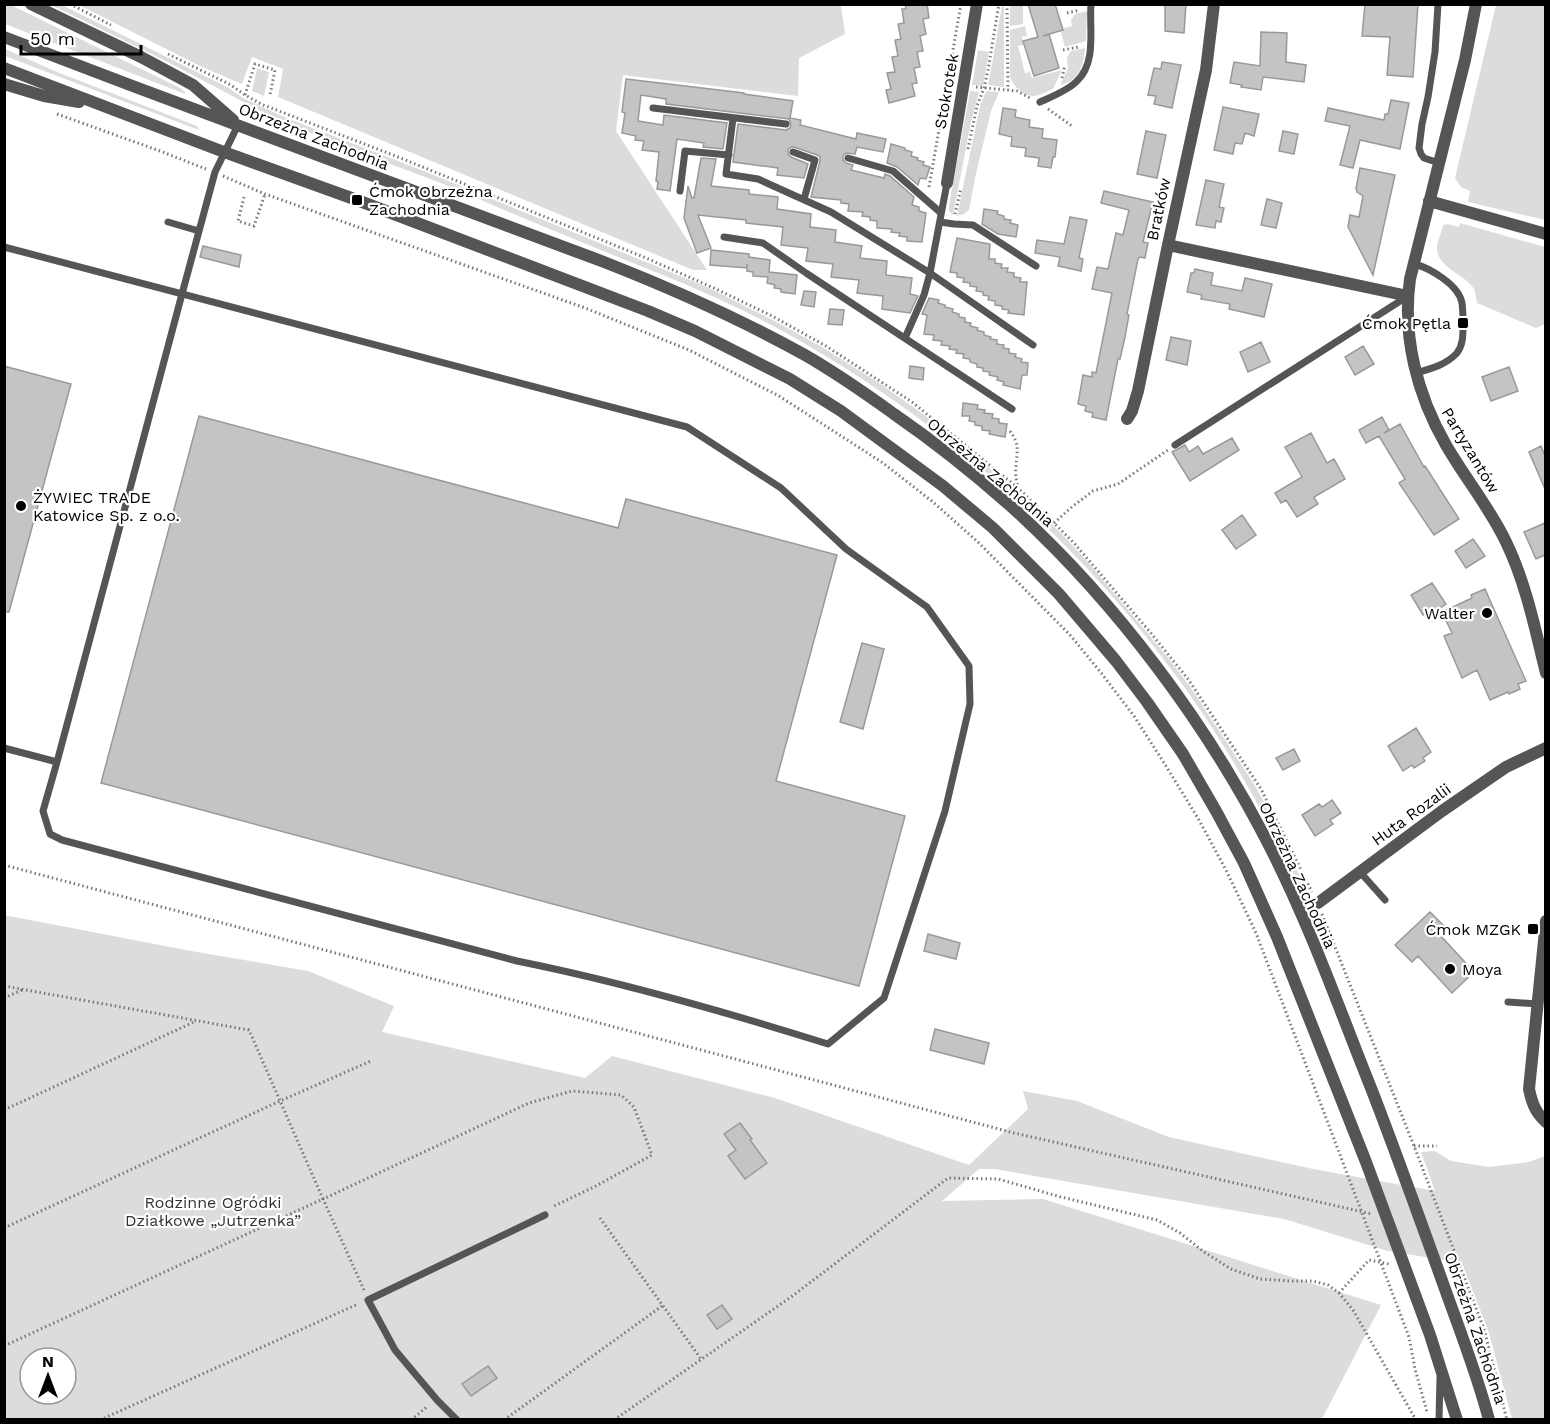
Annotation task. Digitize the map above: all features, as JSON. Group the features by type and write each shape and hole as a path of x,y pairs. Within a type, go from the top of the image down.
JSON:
{"street":[{"path":"31,4 193,85 238,125"},
{"name":"Stokrotek","path":"947,183 977,4"},
{"name":"Bratków","path":"1126,418 1132,411 1138,391 1206,70 1214,4"},
{"name":"Partyzantów","path":"1476,4 1465,60 1414,264 1408,296 1409,333 1416,373 1425,403 1439,432 1485,505 1510,551 1528,601 1545,673"},
{"name":"Obrzeżna Zachodnia","path":"4,37 658,283 805,356 858,388 963,465 1015,510 1103,601 1173,689 1243,797 1271,849 1299,908 1401,1163 1489,1419"},
{"path":"4,68 648,311 695,331 790,379 841,411 943,486 993,528 1059,594 1148,702 1183,754 1244,863 1277,937 1366,1162 1430,1335 1457,1419"},
{"path":"4,84 44,96 112,109"},
{"path":"1429,201 1545,234"},
{"path":"1168,245 1408,296"},
{"name":"Huta Rozalii","path":"1299,908 1318,903 1506,766 1545,748"},
{"path":"1545,921 1529,1089 1537,1114 1545,1122"}],"lane":[{"path":"1040,102 1076,83 1088,68 1091,4"},
{"path":"1438,4 1435,52 1419,148 1424,158 1439,163"},
{"path":"652,108 786,124"},
{"path":"733,118 726,174 758,179 831,213 930,273 1033,345"},
{"path":"4,247 182,294 687,427 781,488 846,549 927,607 969,666 970,704 945,811 884,998 828,1044 713,1009 624,985 517,961 62,840 50,834 43,811 57,762 182,294 198,231 215,172 238,125"},
{"path":"680,191 685,151 729,155"},
{"path":"793,152 815,160 804,199"},
{"path":"848,158 893,171 941,213"},
{"path":"904,338 924,295 947,183"},
{"path":"168,222 198,231"},
{"path":"940,222 973,225 1036,266"},
{"path":"724,237 763,243 1012,409"},
{"path":"1414,264 1427,268 1449,284 1459,295 1462,302 1463,337 1457,353 1448,360 1416,373"},
{"path":"1175,445 1408,296"},
{"path":"4,748 57,762"},
{"path":"1360,872 1385,900"},
{"path":"1508,1002 1537,1004"},
{"path":"457,1419 437,1400 395,1350 368,1300 545,1215"},
{"path":"1439,1419 1440,1369"}],"path":[{"path":"70,4 119,29"},
{"path":"929,187 961,4"},
{"path":"967,156 977,106 984,88 999,4"},
{"path":"1007,4 1008,90"},
{"path":"1067,13 1073,12"},
{"path":"159,49 231,85 261,104 398,157 645,258 771,316 826,346 912,402 1018,488 1074,543 1188,679 1261,789 1287,840 1318,903 1484,1329 1507,1419"},
{"path":"1063,50 1068,49"},
{"path":"245,95 255,64 275,70 270,95"},
{"path":"1061,80 1065,65"},
{"path":"984,88 1017,91 1040,102 1072,126"},
{"path":"51,112 215,172 265,194 585,308 689,350 779,396 884,463 978,542 1071,636 1134,716 1199,820 1227,872 1256,933 1409,1337 1429,1419"},
{"path":"955,216 962,184"},
{"path":"244,197 238,221 255,226 265,194"},
{"path":"1010,431 1017,442 1018,449 1015,474 1018,488"},
{"path":"1054,523 1093,491 1118,484 1175,445"},
{"path":"4,865 1014,1133 1382,1216"},
{"path":"4,986 249,1030 368,1300 100,1419"},
{"path":"4,998 23,989"},
{"path":"4,1110 197,1021"},
{"path":"4,1228 371,1061"},
{"path":"4,1346 529,1103 572,1091 621,1095 633,1107 652,1155 543,1211 545,1215"},
{"path":"1414,1146 1437,1146"},
{"path":"614,1419 790,1296 948,1178 998,1179 1156,1220 1180,1233 1204,1252 1232,1269 1260,1279 1313,1281 1328,1285 1339,1293 1353,1310 1416,1419"},
{"path":"600,1218 701,1359"},
{"path":"1339,1293 1369,1260 1392,1264"},
{"path":"504,1419 662,1306"},
{"path":"411,1419 437,1400"}],"green space":[{"path":"4,5 11,5 182,89 185,94 5,24"},
{"path":"51,5 62,5 284,117 424,171 707,287 822,347 923,414 996,473 1062,534 1170,660 1256,787 1283,838 1306,891 1299,885 1258,804 1211,726 1167,663 1118,603 1066,546 1010,493 952,443 890,398 825,356 738,308 438,182 280,120"},
{"path":"79,5 841,5 845,34 799,58 798,96 623,75 616,131 707,270 693,270 278,97 283,69 252,57 242,84 200,66"},
{"path":"1002,5 1004,5 1004,87 988,85"},
{"path":"1010,5 1023,5 1023,24 1010,26"},
{"path":"1496,5 1545,5 1545,220 1468,202 1470,191 1461,187 1455,178"},
{"path":"1087,11 1086,41 1065,47 1060,29 1072,26 1071,20 1075,14"},
{"path":"1025,26 1027,36 1022,37 1024,45 1018,46 1025,73 1030,72 1032,78 1062,70 1053,89 1035,96 1022,92 1010,77 1010,30"},
{"path":"1085,48 1076,76 1060,85 1068,69 1067,57 1071,51"},
{"path":"5,49 57,72 197,126 199,130 5,56"},
{"path":"978,50 989,52 983,86 972,85"},
{"path":"257,68 269,72 264,96 252,91"},
{"path":"970,91 979,92 953,215 949,211 949,206"},
{"path":"986,91 999,92 991,111 969,210 957,216 980,106"},
{"path":"1460,223 1545,247 1545,324 1536,328 1477,303 1475,291 1470,284 1446,266 1438,255 1437,245 1443,225 1459,227"},
{"name":"Rodzinne Ogródki Działkowe „Jutrzenka”","path":"4,915 308,971 394,1006 382,1032 585,1078 612,1056 775,1098 969,1165 1028,1109 1023,1091 1077,1101 1169,1137 1313,1169 1435,1191 1421,1152 1435,1151 1451,1161 1489,1167 1529,1162 1545,1156 1545,1419 1512,1419 1489,1333 1462,1263 1388,1251 1284,1219 995,1169 979,1169 942,1201 1043,1199 1381,1305 1322,1419 5,1419"}],"building":[{"path":"905,4 927,4 929,18 923,19 926,34 920,36 923,51 917,52 920,67 914,68 917,83 912,84 915,96 889,103 886,90 891,89 887,73 895,72 892,57 898,56 895,40 901,39 898,24 904,23 902,9 906,9"},
{"path":"1028,4 1055,4 1063,30 1049,34 1059,68 1034,76 1023,41 1038,37"},
{"path":"1165,4 1186,4 1184,33 1165,31"},
{"path":"1365,4 1418,4 1413,77 1387,75 1390,37 1362,36"},
{"path":"1261,32 1287,33 1286,62 1306,65 1304,82 1263,77 1261,90 1230,83 1234,62 1260,66"},
{"path":"1162,62 1181,65 1172,108 1154,104 1156,96 1148,95 1154,68 1161,69"},
{"path":"626,79 793,101 790,118 801,120 800,125 856,139 857,133 886,139 883,152 857,147 855,154 846,153 843,160 853,165 851,170 884,178 885,174 890,176 914,197 912,205 926,213 922,242 907,241 907,237 891,232 892,229 877,228 877,221 862,216 863,212 848,211 849,204 841,203 841,200 811,197 820,161 817,155 794,147 788,150 791,157 808,164 804,178 777,175 778,168 733,162 738,124 786,130 791,125 789,119 666,104 666,99 641,95 638,121 663,125 664,115 727,123 723,149 703,147 704,143 677,139 670,191 657,189 659,152 642,150 644,141 635,140 636,136 622,133"},
{"path":"1391,100 1409,103 1400,149 1360,140 1353,168 1340,165 1350,126 1325,121 1328,108 1384,120"},
{"path":"1223,107 1259,114 1254,136 1245,133 1242,144 1235,143 1233,154 1214,150"},
{"path":"1003,108 1016,110 1015,117 1030,120 1029,127 1043,129 1042,138 1057,140 1051,168 1038,166 1039,158 1025,156 1026,148 1011,146 1012,137 999,134"},
{"path":"1146,131 1166,135 1157,178 1137,174"},
{"path":"1283,131 1298,134 1294,154 1279,151"},
{"path":"891,144 912,152 911,156 930,167 926,179 920,178 918,185 897,167 887,163"},
{"path":"701,158 716,159 711,186 749,190 749,194 778,197 777,209 811,214 810,227 836,230 835,242 862,246 860,258 887,261 886,275 912,278 910,294 918,296 910,313 882,309 883,296 857,293 859,280 831,277 833,264 806,261 808,248 781,245 783,227 698,215 711,248 697,253 684,218 688,186 694,198"},
{"path":"1360,168 1395,175 1373,275 1348,227 1350,215 1359,217 1363,196 1357,192 1356,188"},
{"path":"1206,180 1224,184 1219,207 1224,208 1221,222 1216,221 1215,228 1196,225"},
{"path":"1104,191 1153,202 1143,242 1148,243 1145,258 1138,259 1127,314 1129,315 1125,337 1120,359 1118,359 1106,420 1092,417 1093,413 1085,411 1086,406 1078,404 1083,375 1092,377 1092,372 1096,373 1112,293 1092,289 1097,267 1108,269 1116,233 1123,235 1129,210 1101,203"},
{"path":"1267,199 1282,203 1276,228 1261,225"},
{"path":"984,209 998,211 997,214 1004,216 1004,219 1011,220 1010,223 1018,225 1016,237 998,234 982,224"},
{"path":"1070,217 1087,220 1079,258 1083,259 1081,271 1058,266 1060,257 1035,253 1037,240 1064,244"},
{"path":"957,238 990,244 989,259 995,259 995,263 1002,264 1001,268 1008,268 1007,272 1014,273 1014,277 1021,278 1020,282 1027,282 1024,315 1008,313 1009,310 995,305 995,301 988,300 989,296 976,291 977,287 963,282 964,278 957,277 957,273 950,272"},
{"path":"203,246 241,255 239,267 200,257"},
{"path":"711,250 749,254 749,257 770,260 769,272 797,275 795,294 781,292 781,289 774,288 775,285 767,283 768,277 753,276 753,272 747,271 747,268 710,265"},
{"path":"1195,269 1213,273 1211,285 1242,291 1245,278 1272,284 1264,317 1229,309 1230,304 1201,299 1202,295 1187,292 1191,273 1194,273"},
{"path":"804,291 816,292 814,307 801,305"},
{"path":"929,298 939,300 938,303 953,309 952,312 965,318 965,322 971,323 970,326 978,328 977,330 984,332 984,335 991,337 990,339 997,340 997,344 1004,345 1003,348 1009,349 1009,353 1016,354 1015,357 1022,359 1021,362 1028,363 1027,375 1022,375 1020,389 1003,385 1004,382 997,380 998,377 989,375 990,372 983,371 983,368 970,362 970,359 963,358 964,354 949,349 950,346 941,345 942,341 933,340 934,335 924,334 927,315 922,314"},
{"path":"830,309 844,310 842,325 828,324"},
{"path":"1171,337 1191,341 1187,365 1166,360"},
{"path":"1261,342 1270,362 1248,372 1240,352"},
{"path":"1363,346 1374,364 1355,375 1345,357"},
{"name":"ŻYWIEC TRADE Katowice Sp. z o.o.","path":"4,366 71,384 9,612 4,612"},
{"path":"910,366 924,368 923,380 909,378"},
{"path":"1509,367 1518,391 1491,401 1482,377"},
{"path":"963,403 978,405 977,409 993,414 992,418 999,419 999,423 1007,424 1005,437 989,434 990,431 982,430 982,426 969,421 970,416 962,416"},
{"path":"199,416 618,528 626,499 837,555 776,781 905,816 859,986 101,783"},
{"path":"1382,417 1389,430 1384,433 1400,424 1424,467 1459,519 1434,535 1399,483 1405,479 1379,436 1366,443 1359,430"},
{"path":"1311,433 1327,463 1334,459 1345,479 1314,497 1318,504 1297,517 1286,500 1281,503 1275,493 1302,477 1285,447"},
{"path":"1232,438 1239,450 1190,481 1172,452 1185,445 1189,452 1198,446 1203,454"},
{"path":"1541,446 1545,456 1545,489 1529,452"},
{"path":"1242,515 1256,535 1236,549 1222,530"},
{"path":"1545,523 1545,555 1536,559 1524,532"},
{"path":"1473,539 1485,556 1466,568 1455,551"},
{"path":"1432,583 1446,604 1431,614 1430,611 1423,615 1411,595"},
{"path":"1485,589 1526,681 1518,684 1520,689 1490,700 1477,670 1462,678 1444,636 1452,633 1442,612 1472,598 1471,595"},
{"path":"862,643 884,649 863,729 840,722"},
{"path":"1416,728 1431,752 1423,758 1425,761 1414,768 1412,765 1403,771 1388,746"},
{"path":"1294,749 1300,761 1283,770 1276,758"},
{"path":"1332,800 1341,813 1330,820 1333,824 1315,836 1302,815 1319,804 1322,807"},
{"path":"1430,912 1447,929 1440,935 1474,972 1452,993 1418,956 1412,962 1395,945"},
{"path":"928,934 960,943 956,959 924,951"},
{"path":"935,1029 989,1043 984,1064 930,1050"},
{"path":"740,1123 767,1163 745,1179 728,1156 736,1150 724,1134"},
{"path":"722,1305 732,1319 717,1329 707,1315"},
{"path":"488,1366 497,1378 471,1396 462,1384"}],"place":[{"name":"Ćmok Obrzeżna Zachodnia","path":"357,200"},
{"name":"Ćmok Pętla","path":"1463,323"},
{"name":"ŻYWIEC TRADE Katowice Sp. z o.o.","path":"21,506"},
{"name":"Walter","path":"1487,613"},
{"name":"Ćmok MZGK","path":"1533,929"},
{"name":"Moya","path":"1450,969"}]}
